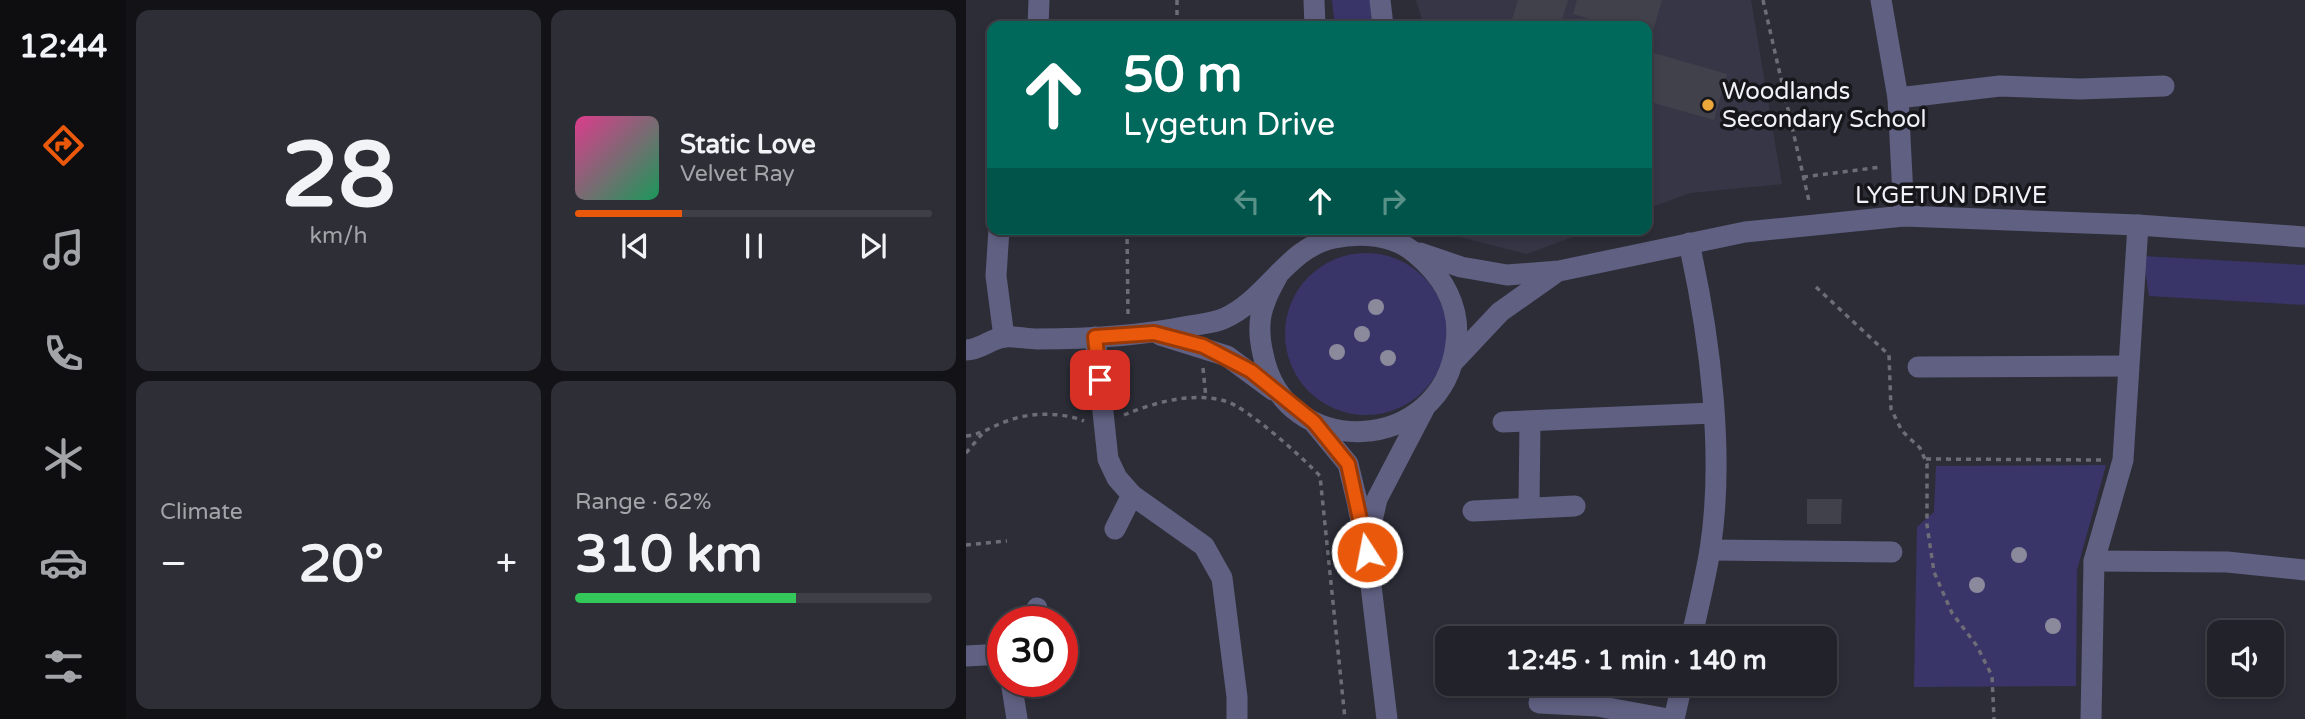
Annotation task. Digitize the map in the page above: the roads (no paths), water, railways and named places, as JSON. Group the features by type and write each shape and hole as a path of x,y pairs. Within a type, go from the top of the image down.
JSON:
{"street":[{"path":"1038,21 1039,0"},
{"path":"1314,0 1315,21"},
{"path":"1380,0 1382,21"},
{"path":"1881,0 1898,98 1904,216"},
{"path":"1898,98 2000,86 2080,89 2164,86"},
{"name":"LYGETUN DRIVE","path":"1559,271 1757,230 1904,216 2138,225 2305,237"},
{"path":"2091,719 2094,561 2123,460 2138,225"},
{"path":"999,235 996,276 1004,337"},
{"path":"966,350 978,350 1004,337 1095,337 1154,333 1222,320 1248,306 1308,239 1361,235"},
{"path":"1387,235 1412,250 1461,267 1507,275 1559,271"},
{"path":"1689,243 1710,359 1715,503 1710,550 1694,626"},
{"path":"1367,552 1377,499 1424,409 1442,387 1454,361 1458,330 1452,299 1436,272 1412,250"},
{"path":"1454,361 1500,312 1524,292 1559,271"},
{"path":"1279,274 1264,303 1259,337 1266,370 1283,398"},
{"path":"1154,333 1203,346 1227,356 1314,422 1348,464 1367,552 1387,719"},
{"path":"1095,337 1108,459 1117,478 1132,495 1204,546 1215,561 1222,578 1237,697 1237,719"},
{"path":"1918,367 2128,366"},
{"path":"1314,422 1342,432 1371,432 1399,425 1424,409"},
{"path":"1503,422 1713,413"},
{"path":"1529,507 1530,422"},
{"path":"1115,529 1132,495"},
{"path":"1473,511 1575,506"},
{"path":"1710,550 1892,552"},
{"path":"2094,561 2227,562 2305,570"},
{"path":"966,656 987,655"},
{"path":"1674,719 1679,696"},
{"path":"1014,697 1017,719"},
{"path":"1539,703 1597,706 1668,719"}],"place":[{"name":"Woodlands Secondary School","path":"1708,105"}]}
